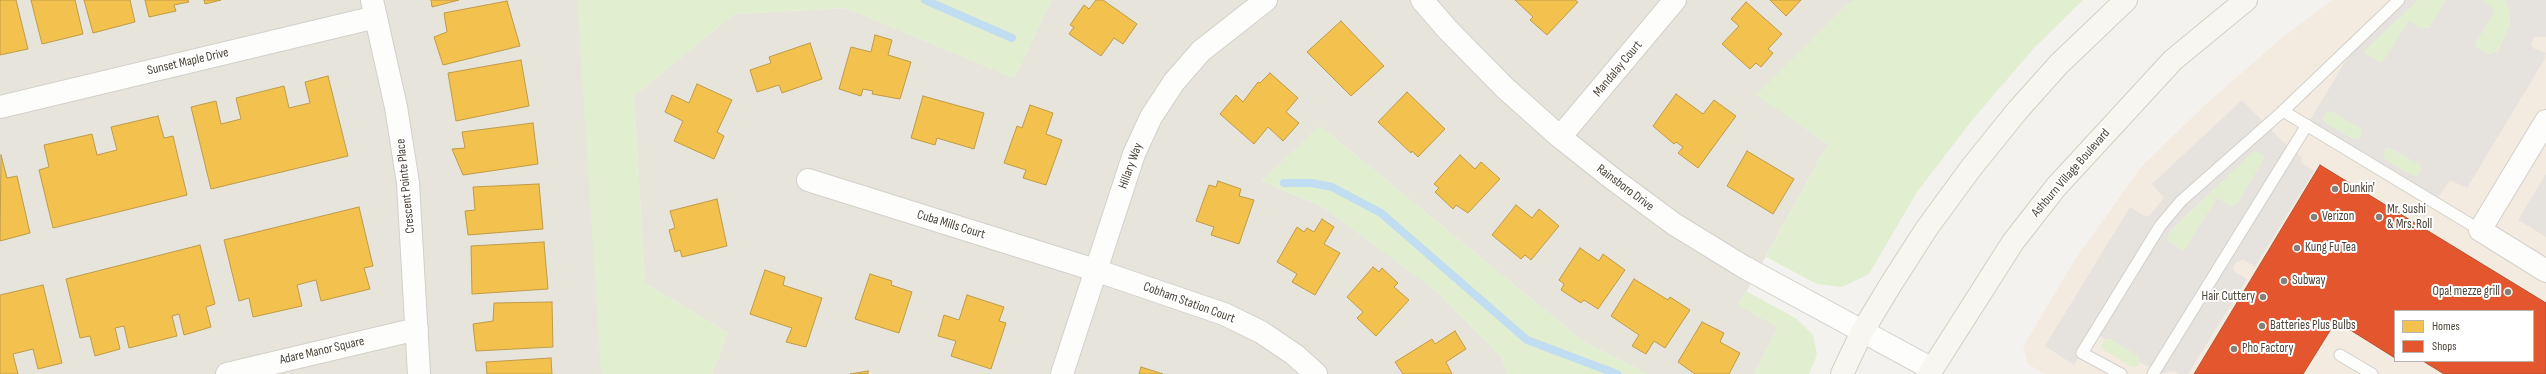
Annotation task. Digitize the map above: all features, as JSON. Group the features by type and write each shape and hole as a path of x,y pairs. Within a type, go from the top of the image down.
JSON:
{"main road":[{"path":"1842,374 1862,332 1927,228 2017,111 2059,64 2126,0"},
{"name":"Ashburn Village Boulevard","path":"1931,371 2013,242 2056,187 2174,60 2246,0"}],"street":[{"name":"Hillary Way","path":"1062,374 1134,154 1151,117 1174,82 1201,51 1266,0"},
{"name":"Rainsboro Drive","path":"1422,0 1448,30 1505,88 1560,137 1674,224 1744,267 1931,371"},
{"name":"Mandalay Court","path":"1560,137 1675,0"},
{"name":"Sunset Maple Drive","path":"0,107 374,9"},
{"name":"Crescent Pointe Place","path":"374,9 396,107 408,183 419,374"},
{"path":"2546,121 2480,230 2546,271"},
{"name":"Cuba Mills Court","path":"808,180 1095,270"},
{"name":"Cobham Station Court","path":"1095,270 1224,314 1261,332 1295,355 1316,374"},
{"name":"Adare Manor Square","path":"226,374 417,329"}],"lane":[{"path":"2121,374 2082,353 2160,226 2181,200 2283,112 2399,0"},
{"path":"2283,112 2307,124 2480,230"},
{"path":"2153,374 2307,124"},
{"path":"2340,355 2372,374"}],"shaded area":[{"path":"0,0 580,0 605,374 0,374"},
{"path":"1052,0 1855,0 1848,4 1757,95 1828,144 1739,305 1778,327 1754,374 1648,374 1584,342 1320,126 1262,181 1323,207 1437,291 1502,358 1507,374 712,374 728,333 645,283 634,96 734,14 846,8 1014,78"},
{"path":"2333,0 2546,0 2546,374 2045,374 2028,364 2023,347 2074,261 2141,167 2208,102 2284,36"},
{"path":"2399,0 2418,0 2364,51 2366,54 2382,63 2409,21 2420,28 2429,28 2446,0 2481,0 2495,10 2474,46 2489,54 2498,51 2510,25 2510,13 2505,0 2546,0 2546,37 2534,37 2531,44 2533,48 2546,53 2544,60 2467,188 2450,180 2435,202 2307,125 2359,39","holes":["2326,112 2333,112 2360,128 2362,134 2360,138 2353,139 2326,123 2323,119","2386,148 2392,149 2420,165 2421,168 2419,175 2413,176 2386,160 2383,156"]},
{"path":"2242,100 2291,150 2301,156 2302,163 2314,171 2255,267 2244,260 2236,262 2233,269 2235,272 2247,279 2188,374 2179,374 2174,371 2160,374 2140,362 2138,356 2111,339 2105,339 2094,333 2074,365 2045,346 2130,207 2145,216 2149,216 2164,198 2152,184","holes":["2257,151 2264,155 2264,159 2237,204 2231,206 2217,198 2184,251 2169,242 2167,239 2171,230 2253,152"]},
{"path":"2546,174 2546,237 2518,220"}],"green space":[{"path":"577,0 1052,0 1014,78 846,8 734,14 634,96 645,283 728,333 712,374 601,374"},
{"path":"1855,0 2083,0 2034,48 1973,119 1917,192 1869,274 1842,287 1817,284 1766,257 1828,144 1756,95 1848,4"},
{"path":"2418,0 2446,0 2429,28 2420,28 2409,21 2382,63 2366,54 2364,51 2367,47"},
{"path":"2481,0 2505,0 2510,13 2510,25 2507,34 2494,54 2485,53 2474,46 2495,10"},
{"path":"2326,112 2333,112 2360,128 2362,134 2360,138 2353,139 2326,123 2323,119"},
{"path":"1320,126 1584,342 1648,374 1507,374 1502,358 1437,291 1323,207 1262,181"},
{"path":"2386,148 2392,149 2420,165 2421,168 2419,175 2413,176 2386,160 2383,156"},
{"path":"2257,151 2264,155 2264,159 2237,204 2231,206 2217,198 2184,251 2169,242 2167,239 2171,231 2253,152"},
{"path":"1746,291 1797,319 1813,335 1817,355 1809,374 1754,374 1778,327 1739,306"},
{"path":"2105,339 2111,339 2138,356 2140,362 2138,366 2132,367 2104,350 2101,347"}],"building: Homes":[{"path":"0,0 16,0 28,49 0,55"},
{"path":"31,0 75,0 83,34 42,44"},
{"path":"84,0 130,0 135,22 93,33"},
{"path":"145,0 188,0 189,2 174,5 176,11 149,17"},
{"path":"204,0 221,0 205,4"},
{"path":"431,0 459,0 432,7"},
{"path":"1096,0 1103,0 1137,24 1123,44 1114,38 1101,56 1069,34 1074,27 1070,25 1084,5 1089,9"},
{"path":"1515,0 1575,0 1578,2 1547,35 1530,20 1533,17"},
{"path":"1770,0 1801,0 1786,16"},
{"path":"507,1 520,46 443,65 434,37 447,32 444,13"},
{"path":"1746,2 1782,34 1768,49 1773,53 1761,67 1756,63 1750,69 1722,44 1739,26 1731,19"},
{"path":"1341,21 1384,66 1351,96 1307,52"},
{"path":"875,35 892,40 888,55 911,62 900,99 872,94 873,91 863,89 861,96 839,89 851,47 871,52"},
{"path":"810,43 822,79 782,93 779,85 757,92 750,70 771,63 769,57"},
{"path":"521,60 529,106 456,121 448,73"},
{"path":"1270,73 1298,98 1286,112 1299,123 1283,141 1268,127 1254,144 1220,114 1236,95 1243,102 1258,82 1260,83"},
{"path":"328,76 348,156 211,189 191,107 216,101 221,124 241,119 236,98 284,86 289,108 310,103 305,82"},
{"path":"697,84 732,100 717,132 724,136 714,159 674,141 683,121 665,112 672,95 689,103"},
{"path":"1407,92 1445,129 1418,157 1412,151 1411,153 1378,122"},
{"path":"1676,94 1703,114 1714,100 1736,116 1698,168 1678,153 1683,147 1676,142 1674,144 1653,126"},
{"path":"923,96 984,113 974,149 937,138 935,145 911,138"},
{"path":"1030,105 1053,113 1046,134 1062,140 1046,185 1023,178 1026,170 1004,163 1017,126 1022,128"},
{"path":"158,116 164,138 173,136 187,195 53,228 39,170 49,167 44,145 92,134 97,155 117,150 111,127"},
{"path":"533,123 538,164 463,175 452,149 465,148 462,132"},
{"path":"1747,151 1794,179 1773,214 1727,186"},
{"path":"1,155 7,178 17,176 30,233 0,241"},
{"path":"1460,155 1475,169 1481,162 1500,179 1468,213 1456,205 1453,209 1435,192 1439,188 1434,184"},
{"path":"1218,181 1241,189 1239,196 1254,200 1239,244 1211,235 1214,227 1196,221 1209,185 1216,187"},
{"path":"539,184 543,229 468,235 465,211 475,210 473,187"},
{"path":"717,199 727,246 682,257 680,250 675,252 669,230 675,228 670,211"},
{"path":"1516,205 1532,218 1539,209 1559,226 1531,260 1525,255 1521,259 1492,235"},
{"path":"359,207 373,266 364,268 370,289 321,301 316,280 297,285 302,306 253,317 249,298 239,301 224,240"},
{"path":"1322,219 1334,227 1324,244 1340,253 1315,295 1292,282 1297,274 1277,262 1297,227 1304,232 1307,228 1314,232"},
{"path":"544,242 548,289 472,294 471,246"},
{"path":"200,245 215,304 206,307 211,327 184,335 179,314 172,316 177,336 129,348 124,326 115,328 120,349 95,356 90,336 80,338 66,279"},
{"path":"1580,248 1599,261 1603,254 1625,270 1598,309 1584,300 1581,303 1561,290 1564,284 1559,280"},
{"path":"1373,267 1379,272 1382,268 1398,283 1394,287 1409,300 1376,336 1357,318 1363,312 1347,297"},
{"path":"765,270 785,277 783,285 822,298 806,347 786,342 792,328 750,314"},
{"path":"870,274 892,281 891,285 912,292 899,333 855,319"},
{"path":"1634,279 1668,300 1670,297 1690,310 1665,348 1654,341 1646,354 1632,346 1639,335 1611,316"},
{"path":"43,285 62,363 38,369 33,349 13,354 18,374 0,374 0,295"},
{"path":"967,295 1004,307 999,321 1006,323 991,369 951,356 956,341 938,336 944,315 959,320"},
{"path":"552,302 553,347 476,351 473,324 493,321 494,303"},
{"path":"1702,322 1724,333 1720,342 1740,353 1729,374 1695,374 1678,362"},
{"path":"1455,331 1466,349 1446,362 1452,374 1403,374 1395,362 1432,339 1435,344"},
{"path":"551,358 552,374 487,374 486,362"},
{"path":"1141,367 1163,374 1139,374"},
{"path":"868,371 868,374 850,374"}],"building: Shops":[{"path":"2320,165 2546,303 2546,374 2444,374 2425,362 2534,362 2534,310 2394,310 2394,357 2336,321 2303,374 2194,374"}],"waterway":[{"path":"925,0 1012,38"},
{"path":"1284,183 1312,183 1332,187 1381,213 1527,340 1617,374"}],"place":[{"name":"Dunkin'","path":"2335,189"},
{"name":"Verizon","path":"2314,217"},
{"name":"Mr. Sushi & Mrs. Roll","path":"2379,217"},
{"name":"Kung Fu Tea","path":"2297,248"},
{"name":"Subway","path":"2284,281"},
{"name":"Opa! mezze grill","path":"2508,292"},
{"name":"Hair Cuttery","path":"2263,297"},
{"name":"Batteries Plus Bulbs","path":"2262,326"},
{"name":"Pho Factory","path":"2234,349"}]}
